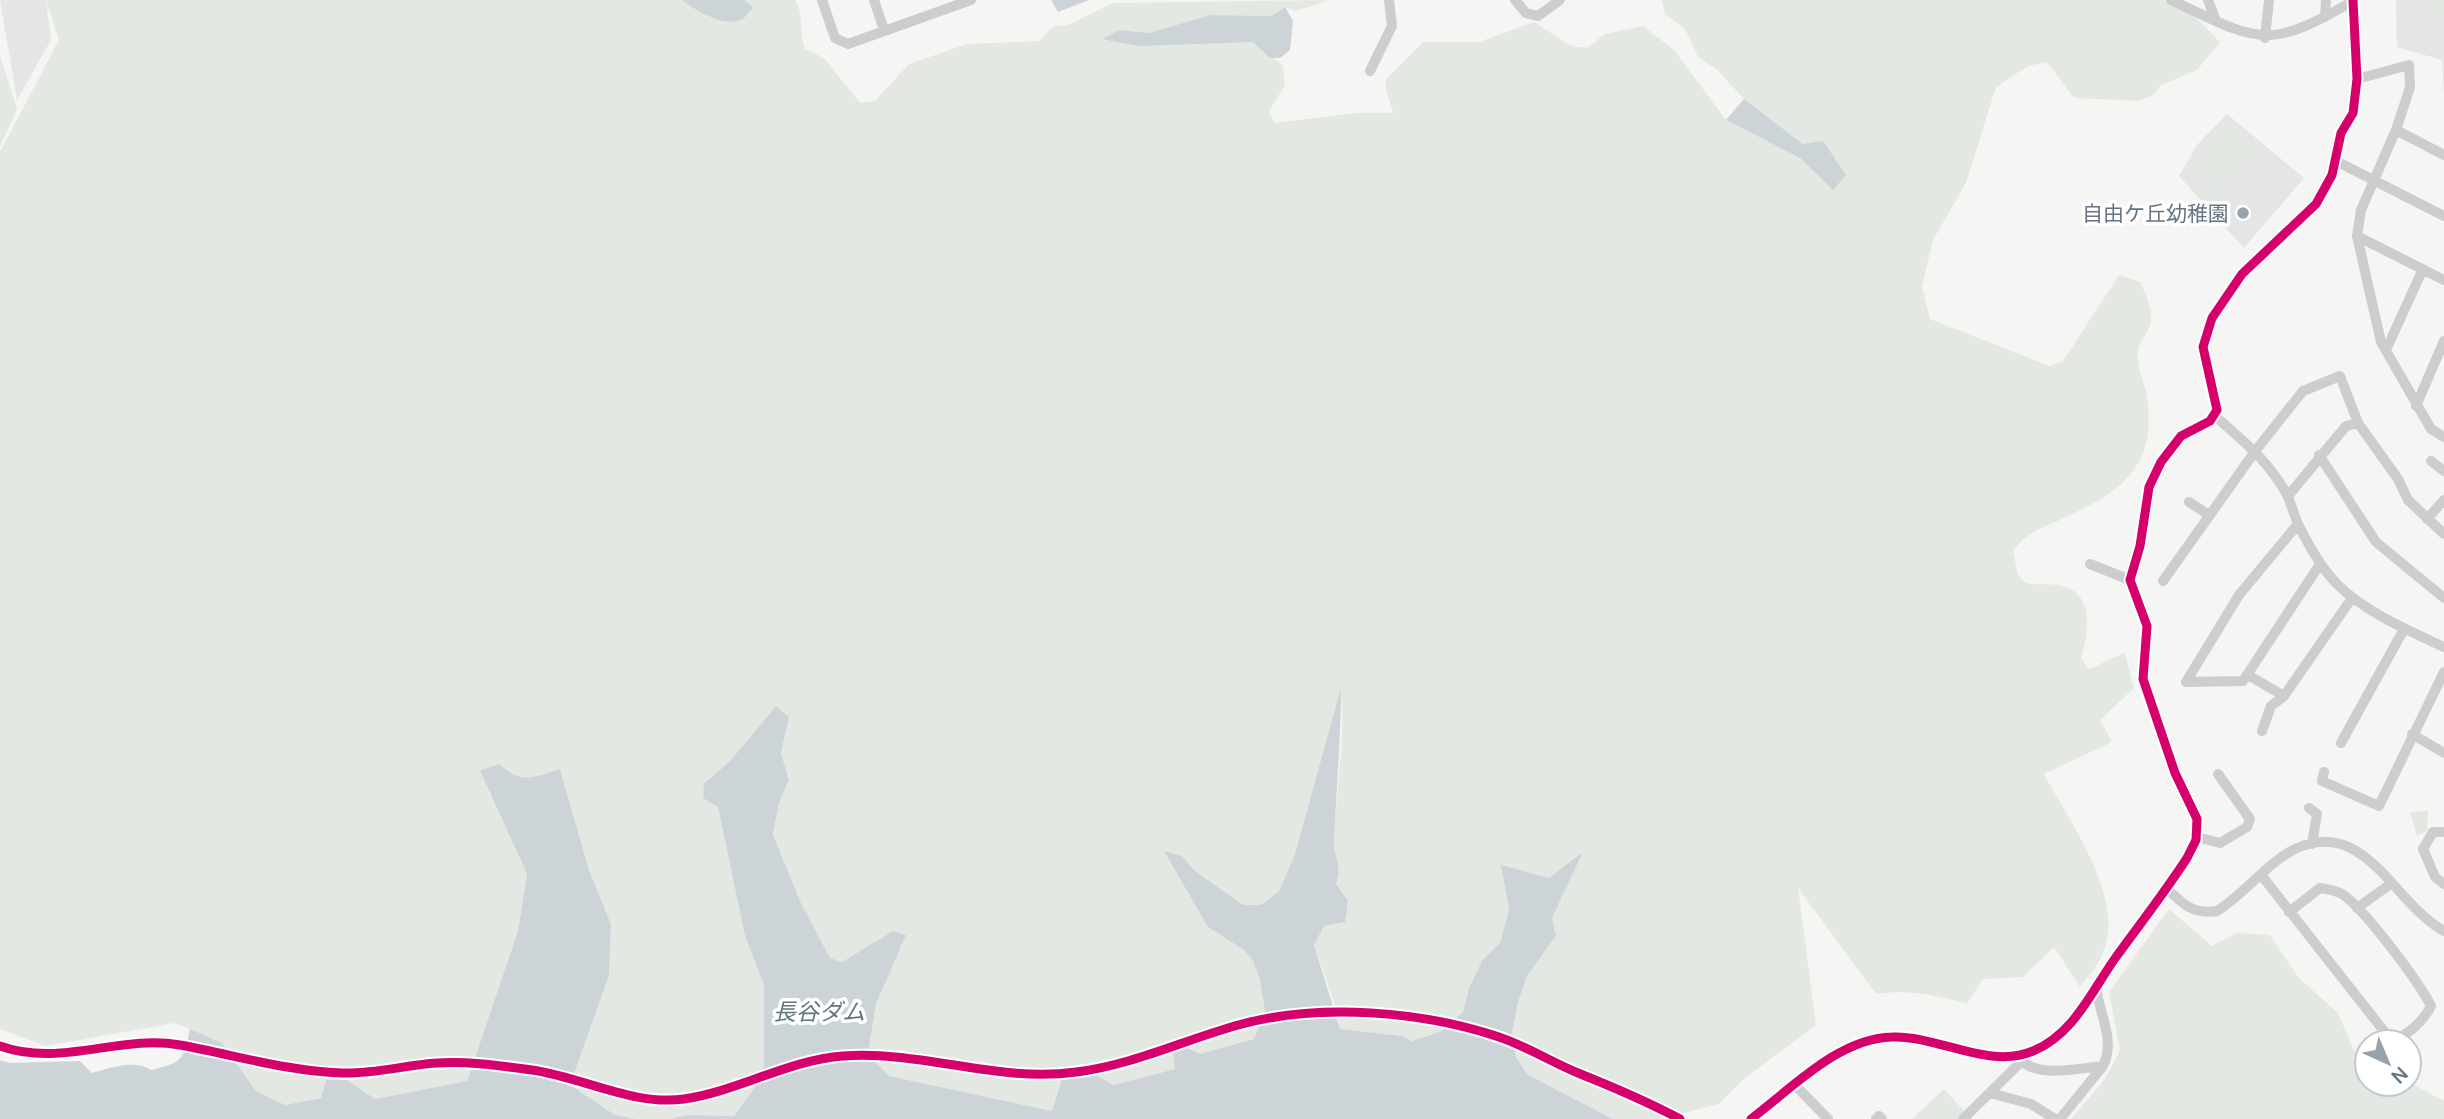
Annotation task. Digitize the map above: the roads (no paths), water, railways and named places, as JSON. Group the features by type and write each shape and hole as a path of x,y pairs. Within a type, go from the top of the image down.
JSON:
{"street":[{"path":"822,0 835,38 848,44 971,0"},
{"path":"874,0 884,30"},
{"path":"1370,71 1392,26 1389,0"},
{"path":"1515,0 1525,13 1538,16 1560,0"},
{"path":"1963,1119 2026,1057 2057,1037 2077,1017 2187,858 2197,837 2197,818 2175,773 2143,679 2147,626 2130,580 2140,546 2149,487 2161,462 2182,436 2215,416 2218,405 2203,347 2212,318 2242,274 2316,204 2332,175 2341,133 2353,113 2357,79 2353,0 2305,27 2265,38 2243,34 2171,0"},
{"path":"2208,0 2216,21"},
{"path":"2265,38 2269,0"},
{"path":"2325,17 2326,0"},
{"path":"2357,79 2409,65 2410,87 2396,130 2361,210 2357,236 2386,350 2431,429 2444,437"},
{"path":"2396,130 2444,155"},
{"path":"2336,161 2444,216"},
{"path":"2357,236 2444,280"},
{"path":"2386,350 2423,269"},
{"path":"2416,406 2444,341"},
{"path":"2163,581 2256,450 2303,391 2336,376 2343,380 2358,422 2398,480 2408,500 2444,534"},
{"path":"2215,416 2256,450 2288,496 2298,524 2320,564 2352,598 2404,629 2444,647"},
{"path":"2288,496 2319,455 2346,426 2358,422"},
{"path":"2319,455 2376,542 2444,598"},
{"path":"2431,461 2444,471"},
{"path":"2427,519 2444,500"},
{"path":"2189,502 2209,515"},
{"path":"2298,524 2239,595 2186,682 2224,684 2243,681 2320,564"},
{"path":"2090,564 2130,580"},
{"path":"2262,732 2271,705 2284,696 2352,598"},
{"path":"2341,743 2404,629"},
{"path":"2324,772 2322,781 2379,806 2412,734 2439,696 2444,672"},
{"path":"2248,675 2284,696"},
{"path":"2412,734 2444,753"},
{"path":"2197,837 2220,843 2247,827 2250,819 2218,774"},
{"path":"2309,808 2317,814 2312,844"},
{"path":"2444,832 2433,832 2423,849 2435,877 2444,884"},
{"path":"2166,888 2191,911 2202,914 2217,911 2286,855 2312,844 2335,842 2370,858 2424,919 2444,931"},
{"path":"2262,876 2289,912 2389,1037 2397,1039 2423,1018 2431,1006 2419,985 2357,908 2342,894 2320,888 2289,912"},
{"path":"2357,908 2392,883"},
{"path":"1990,1093 2031,1104 2057,1119 2103,1066 2108,1055 2108,1038 2096,987"},
{"path":"0,1046 45,1055 176,1044 258,1064 373,1073 461,1062 537,1070 657,1099 683,1099 806,1062 840,1056 893,1055 1041,1076 1109,1067 1246,1023 1320,1014 1373,1012 1426,1020 1502,1038 1623,1089 1680,1119"},
{"path":"1751,1119 1844,1051 1879,1038 1921,1039 1996,1056 2026,1057"},
{"path":"2026,1057 2030,1068 2045,1070 2103,1066"},
{"path":"1795,1085 1828,1119"},
{"path":"1876,1119 1879,1116 1882,1119"}],"water":[{"path":"682,0 744,0 753,7 738,21 729,22 709,16"},
{"path":"1051,0 1089,0 1058,12"},
{"path":"1285,7 1293,21 1290,50 1280,58 1270,58 1253,42 1138,46 1102,39 1119,30 1149,33 1210,15 1271,16"},
{"path":"1744,99 1803,144 1823,141 1846,175 1833,190 1800,158 1726,120"},
{"name":"長谷ダム","path":"1341,688 1334,842 1338,867 1336,884 1348,901 1345,922 1324,926 1314,945 1340,1029 1402,1036 1412,1041 1442,1031 1463,1012 1469,988 1482,961 1500,943 1509,910 1501,865 1549,878 1583,852 1552,918 1556,936 1527,976 1512,1033 1516,1057 1528,1075 1613,1119 669,1119 687,1115 734,1116 753,1090 764,1066 764,985 745,936 718,807 703,798 704,784 730,761 776,706 789,717 781,753 789,780 779,803 773,835 801,903 830,958 842,962 893,931 906,935 876,1004 868,1054 889,1076 1052,1111 1062,1079 1092,1073 1114,1085 1175,1069 1173,1051 1185,1047 1200,1054 1254,1039 1265,1012 1260,980 1253,961 1244,950 1208,927 1164,851 1182,856 1195,871 1243,905 1261,905 1279,891 1295,854"},
{"path":"499,764 521,777 560,769 589,870 611,924 609,976 570,1085 615,1115 636,1119 0,1119 0,1060 9,1063 80,1061 92,1073 130,1065 151,1070 170,1065 180,1058 190,1029 222,1043 256,1091 285,1105 321,1098 326,1080 347,1080 375,1099 467,1081 518,931 527,874 480,771"}],"place":[{"name":"自由ケ丘幼稚園","path":"2243,213"}]}
